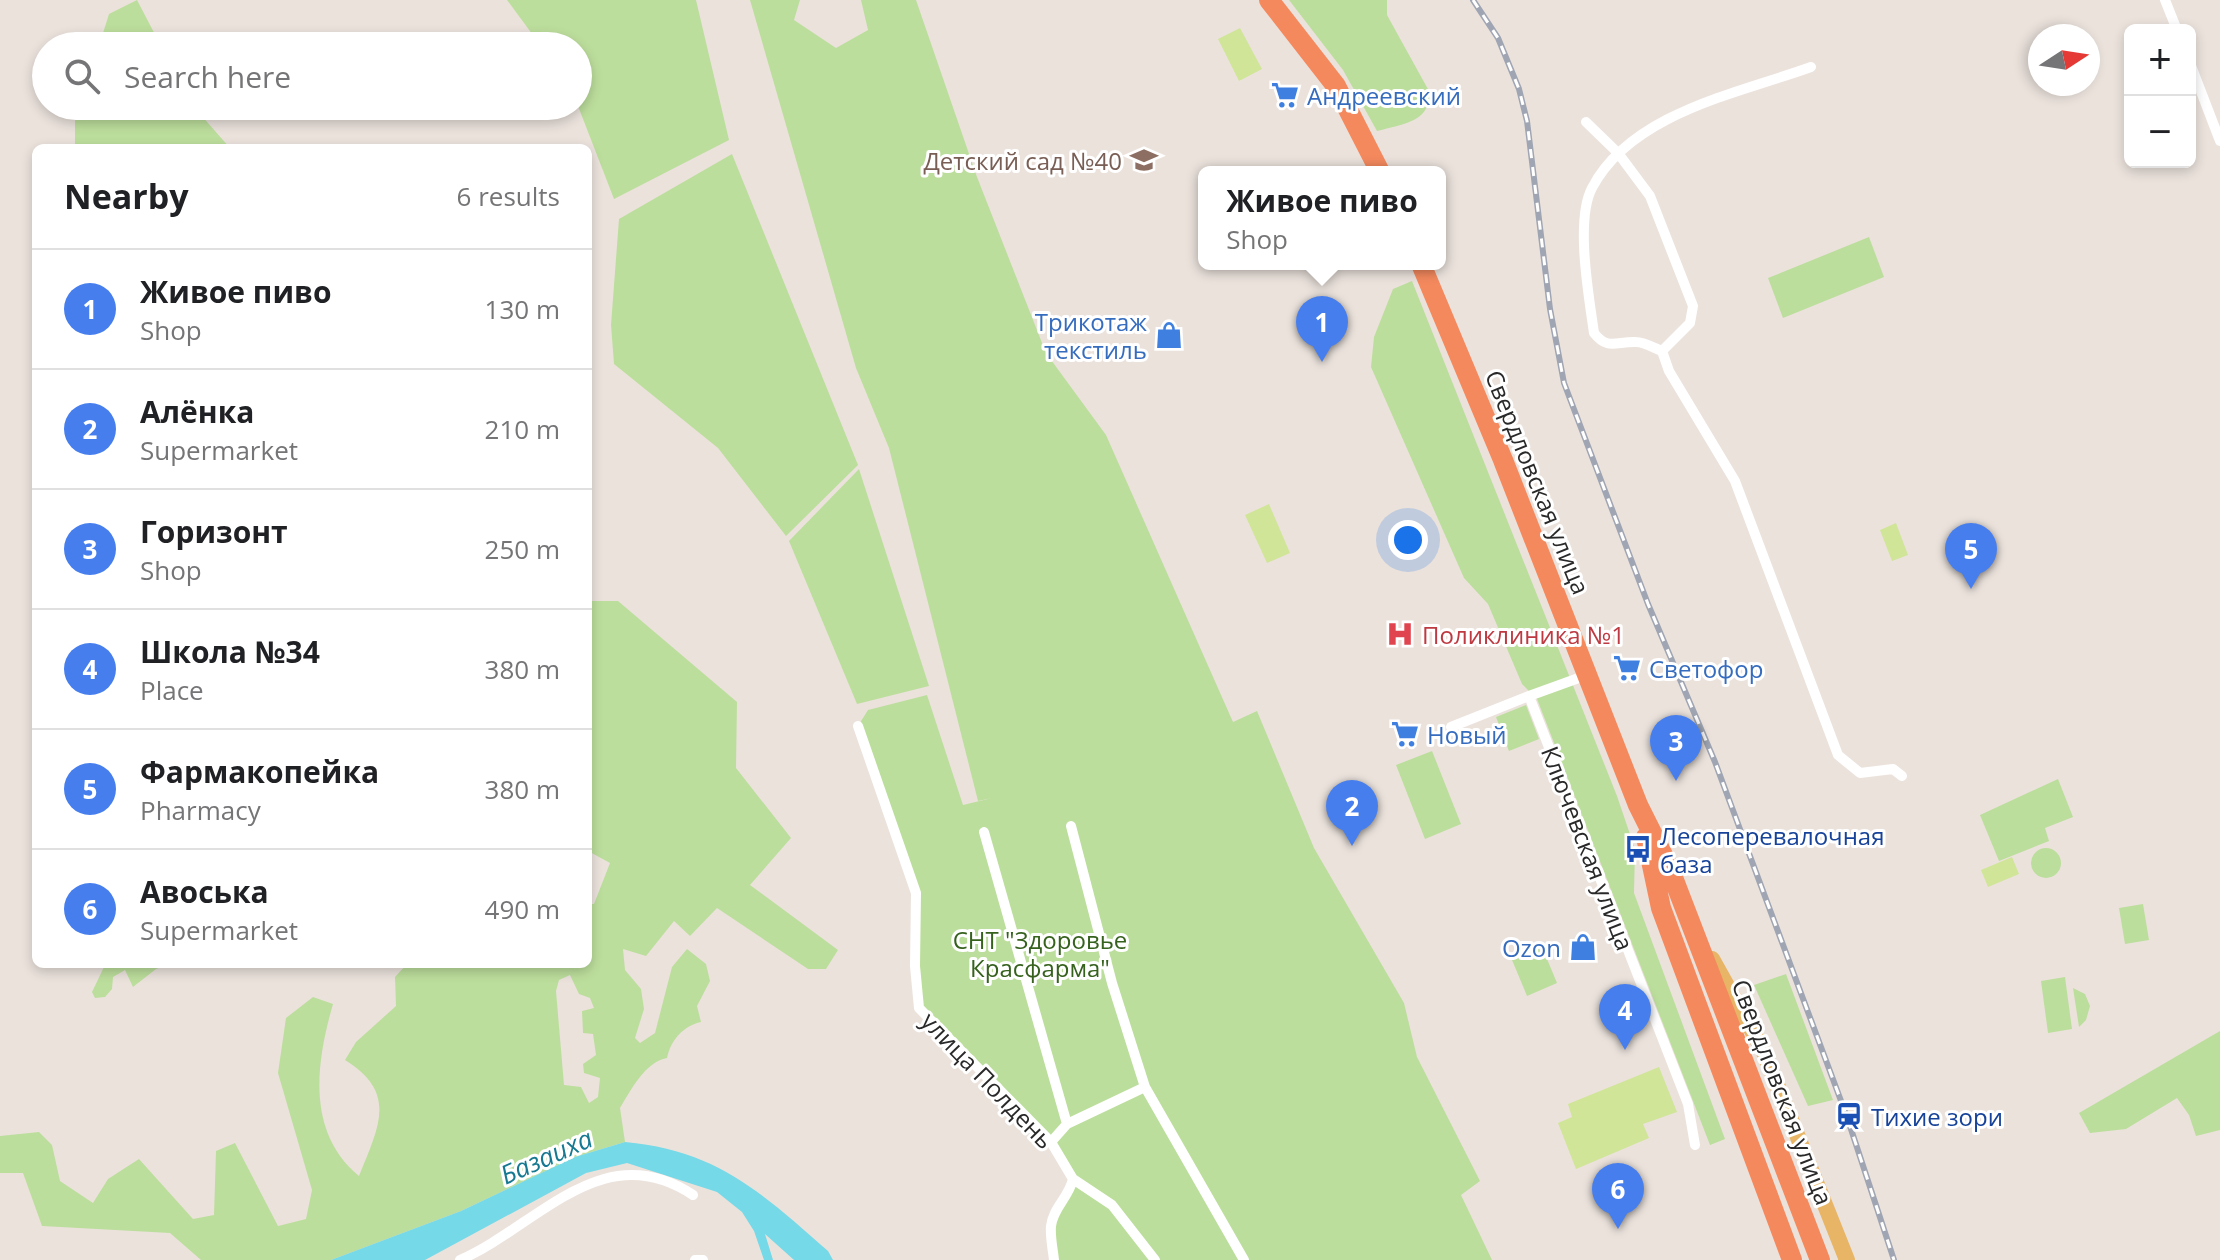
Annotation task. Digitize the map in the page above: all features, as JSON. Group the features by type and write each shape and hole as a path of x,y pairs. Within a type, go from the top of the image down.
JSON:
{"highway":[{"path":"1269,0 1336,86 1377,166"},
{"name":"Свердловская улица","path":"1423,270 1641,810 1669,867 1820,1260"},
{"name":"Свердловская улица","path":"1641,810 1661,908 1791,1258"}],"main road":[{"path":"1685,910 1764,1052 1811,1177 1847,1260"}],"street":[{"path":"2165,0 2175,24"},
{"path":"1811,67 1685,112 1618,153 1590,190 1584,263 1594,333 1601,342 1613,346 1637,341 1662,351 1669,371 1735,481 1838,755 1860,773 1893,769 1902,776"},
{"path":"2196,79 2220,141"},
{"path":"1586,122 1618,153 1650,196 1693,306 1690,323 1662,351"},
{"path":"1451,727 1587,675"},
{"name":"Ключевская улица","path":"1524,698 1688,1104 1695,1145"},
{"name":"улица Полдень","path":"858,726 916,893 915,966 919,1008 1051,1142 1073,1179 1112,1205 1155,1260"},
{"path":"1071,826 1112,983 1145,1087 1244,1260"},
{"path":"984,832 1067,1124"},
{"path":"1051,1142 1067,1124 1145,1087"},
{"path":"460,1260 484,1249 592,1180 647,1173 673,1181 693,1195"},
{"path":"1054,1260 1051,1226 1057,1209 1069,1196 1073,1179"},
{"path":"695,1260 703,1260"}],"green space":[{"path":"137,0 154,32 103,32 109,14"},
{"path":"507,0 696,0 729,140 614,199 583,120 592,120 592,32 531,32"},
{"name":"СНТ \"Здоровье Красфарма\"","path":"750,0 800,0 794,20 836,48 868,30 861,0 916,0 977,177 1046,353 1106,435 1233,722 1257,711 1314,848 1404,1003 1417,1057 1480,1181 1461,1195 1492,1260 1054,1260 1051,1226 1073,1179 1051,1142 919,1008 916,893 858,726 868,710 927,695 963,805 992,798 978,801 889,448 856,368"},
{"path":"1289,0 1387,0 1387,15 1429,91 1426,109 1414,120 1377,131 1343,70"},
{"path":"1240,28 1262,69 1239,81 1218,39"},
{"path":"205,120 226,144 75,144 75,121"},
{"path":"732,154 858,465 786,536 718,448 614,364 611,325 619,219"},
{"path":"1869,237 1884,277 1783,318 1768,278"},
{"path":"1412,281 1617,796 1635,849 1634,893 1725,1139 1710,1145 1537,699 1522,684 1488,604 1464,578 1371,367 1374,337 1393,289"},
{"path":"859,469 929,686 857,704 789,541"},
{"path":"1269,504 1290,553 1267,563 1245,515"},
{"path":"1896,523 1908,555 1892,561 1880,530"},
{"path":"592,601 618,601 737,702 736,768 791,838 750,885 838,950 826,969 808,969 717,908 690,936 674,921 646,956 623,949 625,970 641,989 644,1009 635,1038 640,1043 655,1033 672,967 687,949 706,964 710,981 697,1006 701,1022 679,1035 671,1045 667,1058 645,1071 620,1108 625,1142 575,1157 461,1211 331,1260 201,1260 170,1233 42,1226 23,1173 0,1173 0,1136 39,1132 52,1145 60,1181 93,1203 108,1179 139,1159 193,1219 214,1215 216,1151 235,1143 278,1226 306,1219 312,1190 278,1073 286,1018 313,997 333,1004 322,1050 320,1096 323,1118 330,1139 359,1176 377,1126 378,1098 362,1072 345,1060 356,1042 396,1006 395,977 403,968 592,968 592,904 610,863 592,853","holes":["570,975 579,994 590,998 594,1008 582,1011 583,1033 593,1034 596,1055 583,1064 584,1073 600,1078 598,1097 589,1103 581,1087 564,1085 556,991 559,980"]},
{"path":"1526,705 1539,739 1509,751 1496,717"},
{"path":"1432,751 1461,824 1425,839 1396,765"},
{"path":"2058,779 2073,817 2045,828 2049,841 1999,861 1980,815"},
{"path":"2046,848 2052,849 2060,857 2060,869 2052,877 2046,878 2040,877 2032,869 2031,863 2032,857 2040,849"},
{"path":"2012,857 2019,874 1988,887 1981,870"},
{"path":"2143,904 2149,940 2125,944 2119,908"},
{"path":"1542,947 1557,983 1527,996 1512,960"},
{"path":"104,968 159,968 133,987 125,970 113,977 112,989 105,997 95,998 92,992"},
{"path":"1786,974 1833,1100 1808,1106 1754,985"},
{"path":"2065,977 2072,1029 2048,1033 2041,981"},
{"path":"2073,988 2085,994 2090,1006 2086,1020 2079,1027"},
{"path":"2220,1031 2220,1130 2196,1136 2189,1115 2177,1098 2126,1129 2090,1133 2079,1113"},
{"path":"1659,1067 1677,1112 1643,1124 1649,1138 1576,1169 1558,1123 1572,1117 1568,1104"}],"water":[{"path":"625,1142 686,1154 737,1178 782,1211 828,1251 833,1260 794,1260 765,1234 773,1260 764,1260 754,1231 742,1212 717,1192 627,1163 586,1173 425,1260 331,1260 461,1211 575,1157"}],"railway":[{"path":"1473,0 1498,38 1519,89 1527,121 1550,309 1564,383 1648,604 1715,762 1847,1117 1894,1260"}],"place":[{"name":"Андреевский","path":"1285,95"},
{"name":"Детский сад №40","path":"1144,160"},
{"name":"Трикотаж текстиль","path":"1169,335"},
{"name":"Живое пиво","path":"1322,362"},
{"name":"Фармакопейка","path":"1971,589"},
{"name":"Поликлиника №1","path":"1400,634"},
{"name":"Светофор","path":"1627,668"},
{"name":"Новый","path":"1405,734"},
{"name":"Горизонт","path":"1676,781"},
{"name":"Алёнка","path":"1352,846"},
{"name":"Лесоперевалочная база","path":"1638,849"},
{"name":"Ozon","path":"1583,947"},
{"name":"Школа №34","path":"1625,1050"},
{"name":"Тихие зори","path":"1849,1116"},
{"name":"Авоська","path":"1618,1229"}],"water label":[{"name":"Базаиха","path":"546,1156"}]}
